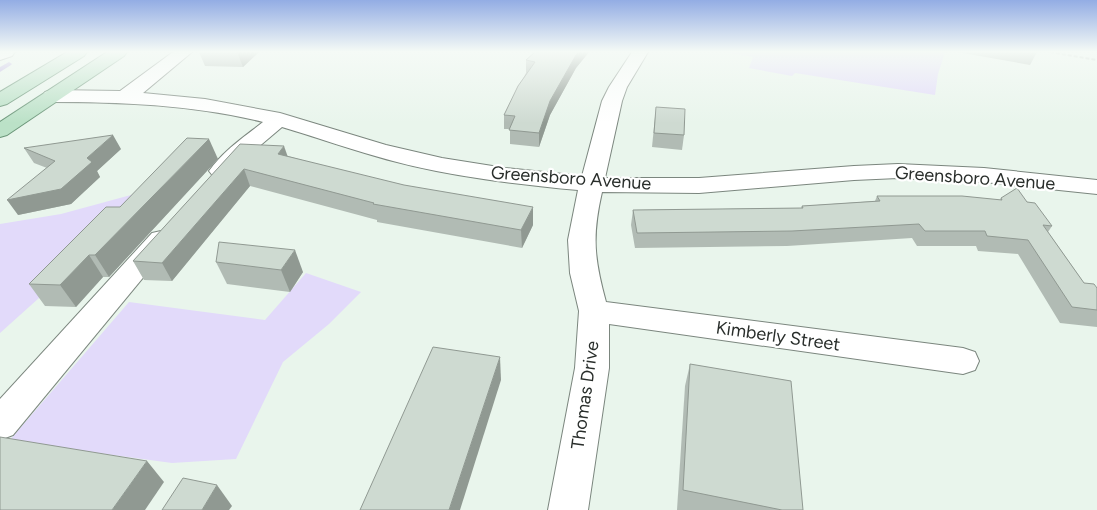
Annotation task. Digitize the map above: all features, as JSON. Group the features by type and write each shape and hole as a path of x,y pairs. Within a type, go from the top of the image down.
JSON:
{"main road":[{"path":"0,100 39,76"},
{"path":"52,96 56,81 61,76"},
{"path":"0,131 82,76"}],"street":[{"path":"124,98 152,76"},
{"name":"Thomas Drive","path":"568,510 592,368 594,311 584,274 581,240 584,216 612,101 625,76"},
{"name":"Greensboro Avenue","path":"52,96 124,98 191,103 280,119 400,156 497,174 592,184 679,186 742,184 868,172 915,172 960,173 1097,187"},
{"path":"202,193 241,150 280,119"},
{"path":"0,424 175,222"},
{"name":"Kimberly Street","path":"594,311 963,361"}],"shaded area":[{"path":"813,76 938,76 935,95"},
{"path":"153,189 49,289 0,333 0,224 61,214"},
{"path":"306,273 361,292 329,324 283,362 236,459 172,463 9,441 129,302 265,320"}],"building":[{"path":"525,76 564,76 550,101 539,133 509,130 515,116 504,115"},
{"path":"656,107 685,109 684,135 654,133"},
{"path":"113,135 87,158 92,162 61,189 7,200 55,161 24,148"},
{"path":"187,138 209,139 95,255 89,255 60,285 29,284 106,207 120,207"},
{"path":"240,144 284,146 278,154 404,185 533,207 521,230 373,204 244,169 162,263 133,261"},
{"path":"1017,188 1027,202 1035,203 1052,226 1043,225 1084,283 1094,284 1097,288 1097,310 1072,307 1028,240 987,236 985,231 925,231 919,224 792,231 637,233 633,210 803,208 802,206 880,201 877,196 962,196 1002,200 1001,198"},
{"path":"219,242 295,250 281,270 216,262"},
{"path":"433,347 500,357 449,510 360,510"},
{"path":"690,364 791,381 803,510 782,510 683,490"},
{"path":"0,437 147,461 112,510 0,510"},
{"path":"183,478 217,485 202,510 162,510"}]}
